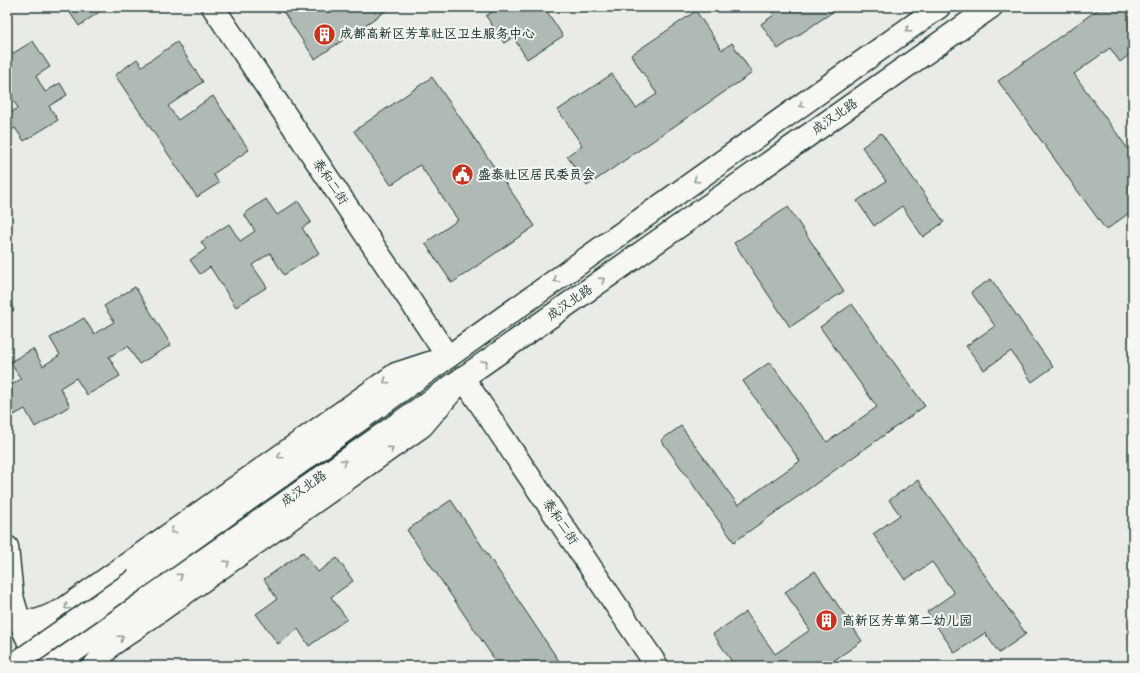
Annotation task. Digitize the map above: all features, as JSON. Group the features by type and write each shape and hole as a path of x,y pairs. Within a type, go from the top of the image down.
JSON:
{"main road":[{"name":"泰和二街","path":"213,7 448,357"},
{"name":"成汉北路","path":"12,666 939,7"},
{"name":"成汉北路","path":"53,666 991,7"},
{"path":"19,620 37,621 62,611 396,374 448,357"},
{"name":"泰和二街","path":"463,378 657,666"},
{"path":"94,666 110,646 422,426 463,378"},
{"path":"7,547 12,596 19,620 37,660 42,666"}],"building":[{"path":"66,7 100,7 102,10 79,26"},
{"name":"成都高新区芳草社区卫生服务中心","path":"280,7 385,7 387,10 315,59"},
{"path":"494,7 544,7 563,36 527,59 513,37 504,43 486,16 496,9"},
{"path":"768,7 840,7 778,49 761,24 774,15"},
{"path":"1101,7 1129,7 1133,13 1133,52 1120,62 1110,48 1074,74 1133,156 1133,210 1106,230 998,81"},
{"path":"696,11 722,50 732,43 752,73 587,186 567,156 582,145 558,110 612,74 636,108 657,94 631,55"},
{"path":"33,41 50,67 36,76 45,92 60,83 67,95 49,106 58,120 24,141 15,128 7,133 7,115 18,108 7,90 7,57"},
{"path":"177,42 203,82 168,106 178,120 213,96 249,150 213,174 219,183 197,197 115,75 137,59 142,66"},
{"name":"盛泰社区居民委员会","path":"432,77 535,226 452,283 425,243 458,220 420,165 391,185 354,131"},
{"path":"881,133 944,222 923,237 902,206 874,226 857,201 886,181 862,147"},
{"path":"266,199 277,215 298,201 311,222 302,228 319,253 284,275 270,253 252,265 267,287 236,307 210,267 200,274 190,260 206,249 201,242 229,224 240,241 255,231 244,214"},
{"path":"788,207 844,291 790,327 734,243"},
{"path":"991,279 1053,367 1032,382 1011,351 984,370 966,346 995,326 971,292"},
{"path":"135,287 171,345 139,364 128,346 109,357 120,376 87,395 76,378 60,388 70,406 35,427 25,409 14,415 7,403 7,388 21,379 10,362 33,349 43,366 60,355 50,338 84,318 94,334 114,322 104,306"},
{"path":"7,299 14,310 7,315"},
{"path":"852,304 925,406 734,542 661,440 681,426 738,505 800,461 743,381 770,362 827,442 877,407 820,327"},
{"path":"918,480 1026,634 999,653 985,633 955,653 927,612 954,593 932,562 905,580 873,534 900,515 889,500"},
{"path":"451,500 561,664 558,666 499,666 407,530"},
{"path":"303,552 318,572 337,558 353,581 331,597 347,619 309,646 298,629 278,644 256,614 277,599 264,579"},
{"name":"高新区芳草第二幼儿园","path":"815,571 862,641 826,666 735,666 713,634 746,612 775,654 810,630 785,592"}],"place":[{"name":"成都高新区芳草社区卫生服务中心","path":"325,34"},
{"name":"盛泰社区居民委员会","path":"463,175"},
{"name":"高新区芳草第二幼儿园","path":"826,621"}]}
